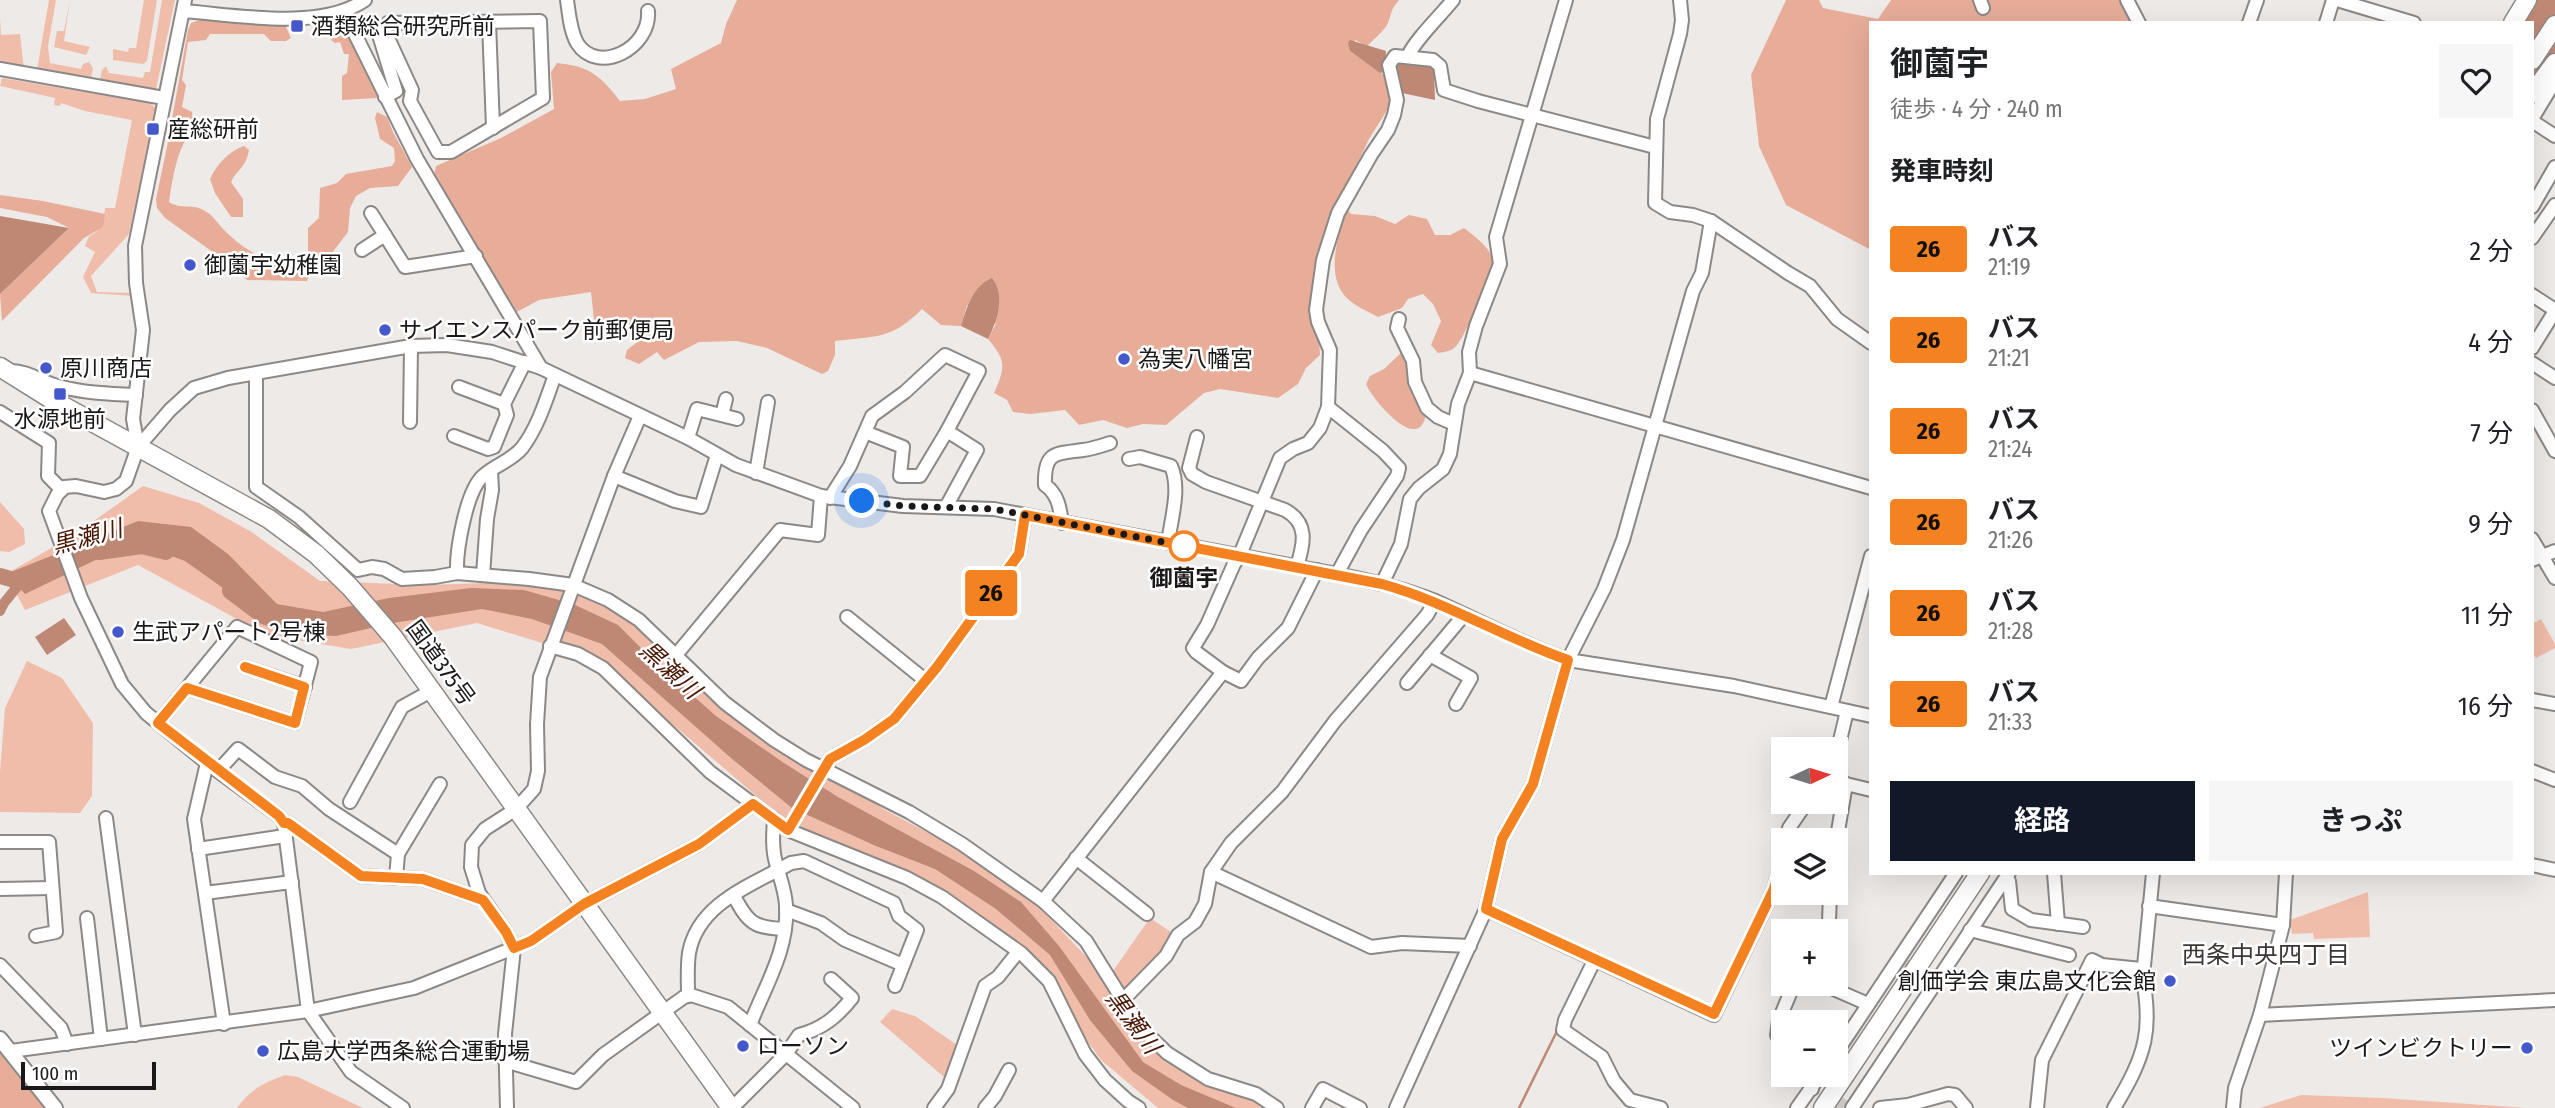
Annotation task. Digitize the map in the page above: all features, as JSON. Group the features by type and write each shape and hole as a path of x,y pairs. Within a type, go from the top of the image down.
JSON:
{"highway":[{"path":"2514,20 2528,0"},
{"path":"2534,57 2555,25"},
{"path":"2534,91 2555,62"},
{"name":"国道375号","path":"3,369 54,401 322,548 350,587 393,637 731,1108"},
{"path":"1823,1108 1979,875"}],"main road":[{"path":"0,1039 55,1108"}],"street":[{"path":"138,447 133,419 143,330 136,283 135,246 184,6 296,19 344,12 365,0"},
{"path":"567,0 578,45 599,58 614,57 643,37 647,29 648,11"},
{"path":"1408,56 1412,46 1452,0"},
{"path":"1382,584 1401,544 1410,499 1443,469 1450,454 1458,404 1470,373 1469,352 1500,264 1496,237 1566,0"},
{"path":"1680,0 1680,34 1657,119 1655,203 1670,212 1711,221 1810,286 1837,318 1869,342"},
{"path":"2127,0 2137,21"},
{"path":"2250,21 2257,0"},
{"path":"2327,21 2335,0 2360,3 2409,21"},
{"path":"344,12 418,159 541,368"},
{"path":"383,27 412,90 410,101 438,152 451,152 543,98 540,21 388,23 383,27 379,35 396,91 385,97"},
{"path":"489,22 493,128"},
{"path":"1317,570 1289,628 1258,658 1241,681 1223,672 1193,648 1207,625 1239,557 1280,458 1308,443 1320,428 1328,407 1330,350 1316,310 1324,260 1338,213 1394,116 1398,100 1390,80 1389,65 1395,56 1433,60 1440,66 1444,90 1532,116 1655,147"},
{"path":"0,69 164,98"},
{"path":"2534,117 2555,80"},
{"path":"2534,121 2555,136"},
{"path":"2534,204 2555,167"},
{"path":"2534,236 2555,205"},
{"path":"371,213 405,267 476,256"},
{"path":"1396,1108 1486,909 1502,839 1533,784 1568,660 1604,589 1623,540 1693,291 1702,273 1711,221"},
{"path":"362,250 385,235"},
{"path":"2534,296 2555,311 2534,345"},
{"path":"1399,319 1397,328 1413,361 1418,390 1427,408 1438,417 1454,424"},
{"path":"410,422 411,346"},
{"path":"403,1108 351,1072 308,1011 284,823 279,816 207,763 146,713 122,684 73,579 49,511 64,487 76,486 104,492 116,489 126,481 138,447 170,410 194,388 228,378 411,346 471,347 541,368 756,473 826,497 903,506 994,509 1337,574 1382,584 1435,601 1568,660 1734,686 1869,716"},
{"path":"676,655 780,530 818,535 826,497 850,466 872,416 905,392 945,355 979,371 920,476 900,476 903,447 865,432"},
{"path":"454,436 488,449 494,447 507,415 504,404 525,362"},
{"path":"2534,364 2555,378"},
{"path":"3,369 20,371 56,386 95,394 136,395"},
{"path":"1470,373 1869,487"},
{"path":"256,374 256,487 322,548 358,570 372,567 384,569 402,579 457,573 483,575 573,585 608,600 639,620 725,703 774,740 823,771 909,812 962,844 1043,901 1086,941 1139,1026 1167,1054 1208,1079 1256,1094 1277,1108"},
{"path":"457,573 456,556 468,503 475,486 520,451 531,436 555,375"},
{"path":"459,387 504,404"},
{"path":"722,415 726,400"},
{"path":"756,473 768,402"},
{"path":"1328,407 1399,468 1397,476 1361,530 1337,574"},
{"path":"688,438 698,409 737,419"},
{"path":"0,412 49,443 48,476 62,490"},
{"path":"2534,414 2555,451"},
{"path":"507,1108 505,1034 514,948 483,900 471,867 472,845 485,829 516,809 534,789 540,677 614,476 640,416"},
{"path":"946,507 977,450 947,431"},
{"path":"1197,437 1189,468 1192,474 1206,482 1263,500 1293,514 1301,523 1304,533 1303,547 1297,566"},
{"path":"1062,523 1060,506 1045,485 1049,458 1063,451 1082,450 1111,443"},
{"path":"614,476 675,501 701,507 718,455"},
{"path":"1129,459 1140,457 1171,466 1175,491 1168,543"},
{"path":"483,575 492,490 491,471"},
{"path":"789,827 830,759 894,719 925,680 1019,554 1025,515"},
{"path":"2555,551 2537,557 2555,578"},
{"path":"1831,708 1869,564"},
{"path":"1123,1000 1166,956 1178,935 1195,922 1205,904 1211,872 1231,843 1282,792 1335,721 1427,615 1435,601"},
{"path":"1407,683 1464,615"},
{"path":"847,617 925,680"},
{"path":"158,723 237,627 311,662 295,723 187,688"},
{"path":"550,646 578,654 603,668 710,772 774,819 942,897 1018,951 1049,981 1084,1054 1105,1080 1139,1108"},
{"path":"1430,655 1471,678 1456,704"},
{"path":"245,667 304,687"},
{"path":"1043,901 1223,672"},
{"path":"350,802 402,707 431,691"},
{"path":"2534,700 2555,704"},
{"path":"1841,737 1847,711"},
{"path":"218,771 238,749 275,777 302,786 339,816 398,854"},
{"path":"207,763 194,818 224,1024"},
{"path":"2534,772 2555,780"},
{"path":"1848,783 1869,789"},
{"path":"396,878 398,854 440,784"},
{"path":"11,1051 308,1011 414,988 531,941 584,904 699,844 753,804"},
{"path":"106,818 135,1035"},
{"path":"750,1025 784,943 784,885 772,845 774,819"},
{"path":"284,823 288,823 361,876 423,879 483,900"},
{"path":"198,849 285,836"},
{"path":"0,842 48,842 56,932 36,936"},
{"path":"1076,858 1147,914"},
{"path":"688,996 689,953 698,925 713,908 734,895 791,863 804,861 894,903 899,916 917,930 895,986"},
{"path":"2534,865 2555,870"},
{"path":"1211,872 1371,947 1402,943 1469,946"},
{"path":"1848,1035 1900,961 1955,875"},
{"path":"2054,875 2058,924"},
{"path":"2114,1108 2146,1046 2148,1021 2141,968 2144,966 2153,875"},
{"path":"2233,1108 2235,1088 2260,1014 2283,925 2286,875"},
{"path":"2009,877 2011,909 2031,920 2083,928"},
{"path":"1847,1107 1931,983 2009,877"},
{"path":"205,893 292,882"},
{"path":"0,889 52,888"},
{"path":"734,895 744,915 754,925 785,929"},
{"path":"1486,909 1714,1014 1771,895"},
{"path":"2149,906 2283,925"},
{"path":"786,910 821,923 845,940 903,965"},
{"path":"87,918 102,1040"},
{"path":"1970,930 2069,955"},
{"path":"934,1108 948,1089 985,986 998,977 1018,951"},
{"path":"1595,959 1565,1020 1563,1030 1602,1057 1614,1081 1630,1100 1661,1108"},
{"path":"2037,1108 2042,1060 2092,960 2102,965 2141,968"},
{"path":"0,965 61,1028 67,1044"},
{"path":"731,1108 786,1054 799,1035 817,1030 841,1011 852,998 831,979"},
{"path":"505,1061 576,1083 603,1055 691,995 728,1007 853,1108"},
{"path":"1848,995 1868,1004"},
{"path":"2260,1014 2555,1000"},
{"path":"985,1108 1009,1070"},
{"path":"1797,1108 1815,1087"},
{"path":"1312,1108 1323,1089 1360,1108"},
{"path":"1880,1108 1908,1105 1948,1094 1955,1095 1966,1108"}],"shaded area":[{"path":"49,0 56,0 48,46 50,63 81,69 83,64 89,62 93,68 91,78 37,70"},
{"path":"70,0 64,41 90,47 86,55 54,47 57,31 64,31"},
{"path":"144,0 157,0 147,61 143,64 113,60 113,49 128,52 129,48 136,48"},
{"path":"162,0 175,0 156,89 100,80 102,70 106,66 109,73 143,78 145,72 150,72"},
{"path":"737,0 1399,0 1380,34 1367,46 1355,40 1350,51 1388,78 1391,104 1369,139 1324,234 1309,310 1319,339 1320,355 1306,368 1298,384 1278,398 1220,389 1204,393 1166,425 1143,424 1127,428 1103,420 1079,425 1065,410 1030,414 1013,412 1007,400 994,393 1002,365 998,353 988,339 996,324 967,305 961,326 941,325 922,309 901,326 882,335 835,341 835,355 828,371 822,374 767,348 737,341 699,342 664,360 657,352 639,364 625,358 627,350 641,339 602,331 594,320 591,292 539,300 517,312 434,175 436,166 501,138 554,109 551,72 557,63 593,73 620,101 645,99 676,89 671,69 721,43"},
{"path":"1786,0 1819,0 1823,8 1878,19 1891,0 2121,0 2131,21 1869,21 1869,249 1786,205 1759,146 1751,75"},
{"path":"2536,0 2555,0 2555,58 2534,81 2534,21 2522,21"},
{"path":"0,17 1,35 20,34 24,69 0,65"},
{"path":"202,19 285,25 291,38 286,41 271,41 264,34 210,34 206,40 188,42 182,80 186,85 182,107 192,112 192,119 179,155 169,202 201,209 211,215 243,246 264,257 285,261 308,254 308,228 319,218 320,188 337,183 346,174 392,166 395,161 394,148 380,139 375,118 377,112 387,117 412,167 398,186 370,188 356,196 350,208 348,232 329,257 314,264 307,281 247,280 165,218 157,208 156,199 188,30 191,23"},
{"path":"343,22 378,98 342,100 342,76 347,73 349,54 344,54 340,42 331,40 334,24"},
{"path":"1350,40 1386,51 1385,72 1380,73 1350,51"},
{"path":"1397,62 1429,66 1434,70 1435,100 1402,93 1395,78"},
{"path":"2,78 149,103 156,108 129,234 91,276 97,292 134,293 133,296 91,293 83,277 95,252 85,246 89,236 100,228 105,208 115,208 132,120 85,111 61,103 60,106 54,105 55,98 0,86"},
{"path":"244,146 249,150 248,156 231,182 243,199 243,217 231,217 215,193 210,179 224,159"},
{"path":"0,195 105,214 103,227 84,238 2,321 0,294 69,228 47,217 0,208"},
{"path":"1346,207 1351,214 1375,216 1395,224 1409,215 1427,219 1435,235 1450,235 1464,228 1489,251 1493,260 1489,276 1466,330 1453,349 1438,353 1431,345 1441,321 1433,304 1423,294 1408,299 1402,308 1378,317 1352,303 1341,291 1335,256"},
{"path":"0,216 69,228 0,294"},
{"path":"992,278 999,293 999,309 988,339 961,326 975,292"},
{"path":"1402,352 1408,356 1426,414 1422,425 1415,429 1406,427 1386,411 1366,384 1370,376 1384,369"},
{"path":"143,486 199,503 250,531 320,581 424,585 522,582 592,593 667,645 757,727 885,810 1010,876 1095,966 1148,1044 1256,1094 1275,1108 1158,1108 1101,1060 1069,1015 1051,978 907,878 795,829 677,728 578,654 477,623 351,649 266,635 138,565 25,610 6,574 74,535"},
{"path":"0,502 24,529 25,544 9,552 0,551"},
{"path":"138,521 191,527 228,554 277,604 323,612 389,598 471,588 524,590 573,604 618,625 716,716 784,763 838,797 974,871 1021,902 1059,946 1143,1062 1181,1085 1236,1108 1188,1108 1132,1071 1090,1020 1050,955 996,909 935,869 792,808 602,644 532,619 482,609 393,623 336,636 301,634 248,606 185,561 133,542 25,594 6,574"},
{"path":"64,618 76,635 47,655 35,637"},
{"path":"2541,619 2555,644 2555,648 2536,658 2534,655 2534,623"},
{"path":"27,661 62,678 93,723 92,796 80,813 0,812 5,708"},
{"path":"2368,892 2370,937 2314,939 2313,933 2292,934 2290,920"},
{"path":"1150,918 1174,934 1157,958 1123,990 1113,971"},
{"path":"892,1009 915,1016 957,1045 944,1077 880,1022"},
{"path":"0,1051 5,1056 46,1108 0,1108"},
{"path":"285,1075 298,1077 363,1108 237,1108 258,1087"},
{"path":"2301,1095 2383,1098 2527,1108 2260,1108"}],"waterway":[{"name":"黒瀬川","path":"99,552 142,546 166,552"},
{"name":"黒瀬川","path":"0,576 21,582 29,579"},
{"path":"0,611 21,582"},
{"name":"黒瀬川","path":"230,591 263,616 298,627"},
{"path":"1519,1108 1559,1027"}],"tunnel":[{"path":"1902,963 1928,981"},
{"path":"1823,1090 1844,1106"}],"bus line":[{"name":"26","path":"245,667 304,687 295,723 187,688 158,723 279,816 284,823 288,823 361,876 423,879 483,900 514,948 531,941 584,904 699,844 753,804 788,830 830,759 894,719 937,667 1019,554 1025,515 1382,584 1435,601 1568,660 1533,784 1502,839 1486,909 1714,1014 1771,896"}],"place":[{"name":"酒類総合研究所前","path":"297,26"},
{"name":"産総研前","path":"153,129"},
{"name":"御薗宇幼稚園","path":"190,265"},
{"name":"サイエンスパーク前郵便局","path":"385,330"},
{"name":"為実八幡宮","path":"1124,359"},
{"name":"原川商店","path":"46,368"},
{"name":"水源地前","path":"60,394"},
{"name":"御薗宇","path":"1184,546"},
{"name":"生武アパート2号棟","path":"118,632"},
{"name":"創価学会 東広島文化会館","path":"2170,981"},
{"name":"ローソン","path":"743,1046"},
{"name":"ツインビクトリー","path":"2527,1048"},
{"name":"広島大学西条総合運動場","path":"263,1051"}],"district":[{"name":"西条中央四丁目","path":"2266,955"}],"route":[{"path":"862,501 903,506 994,509 1184,546"}]}
